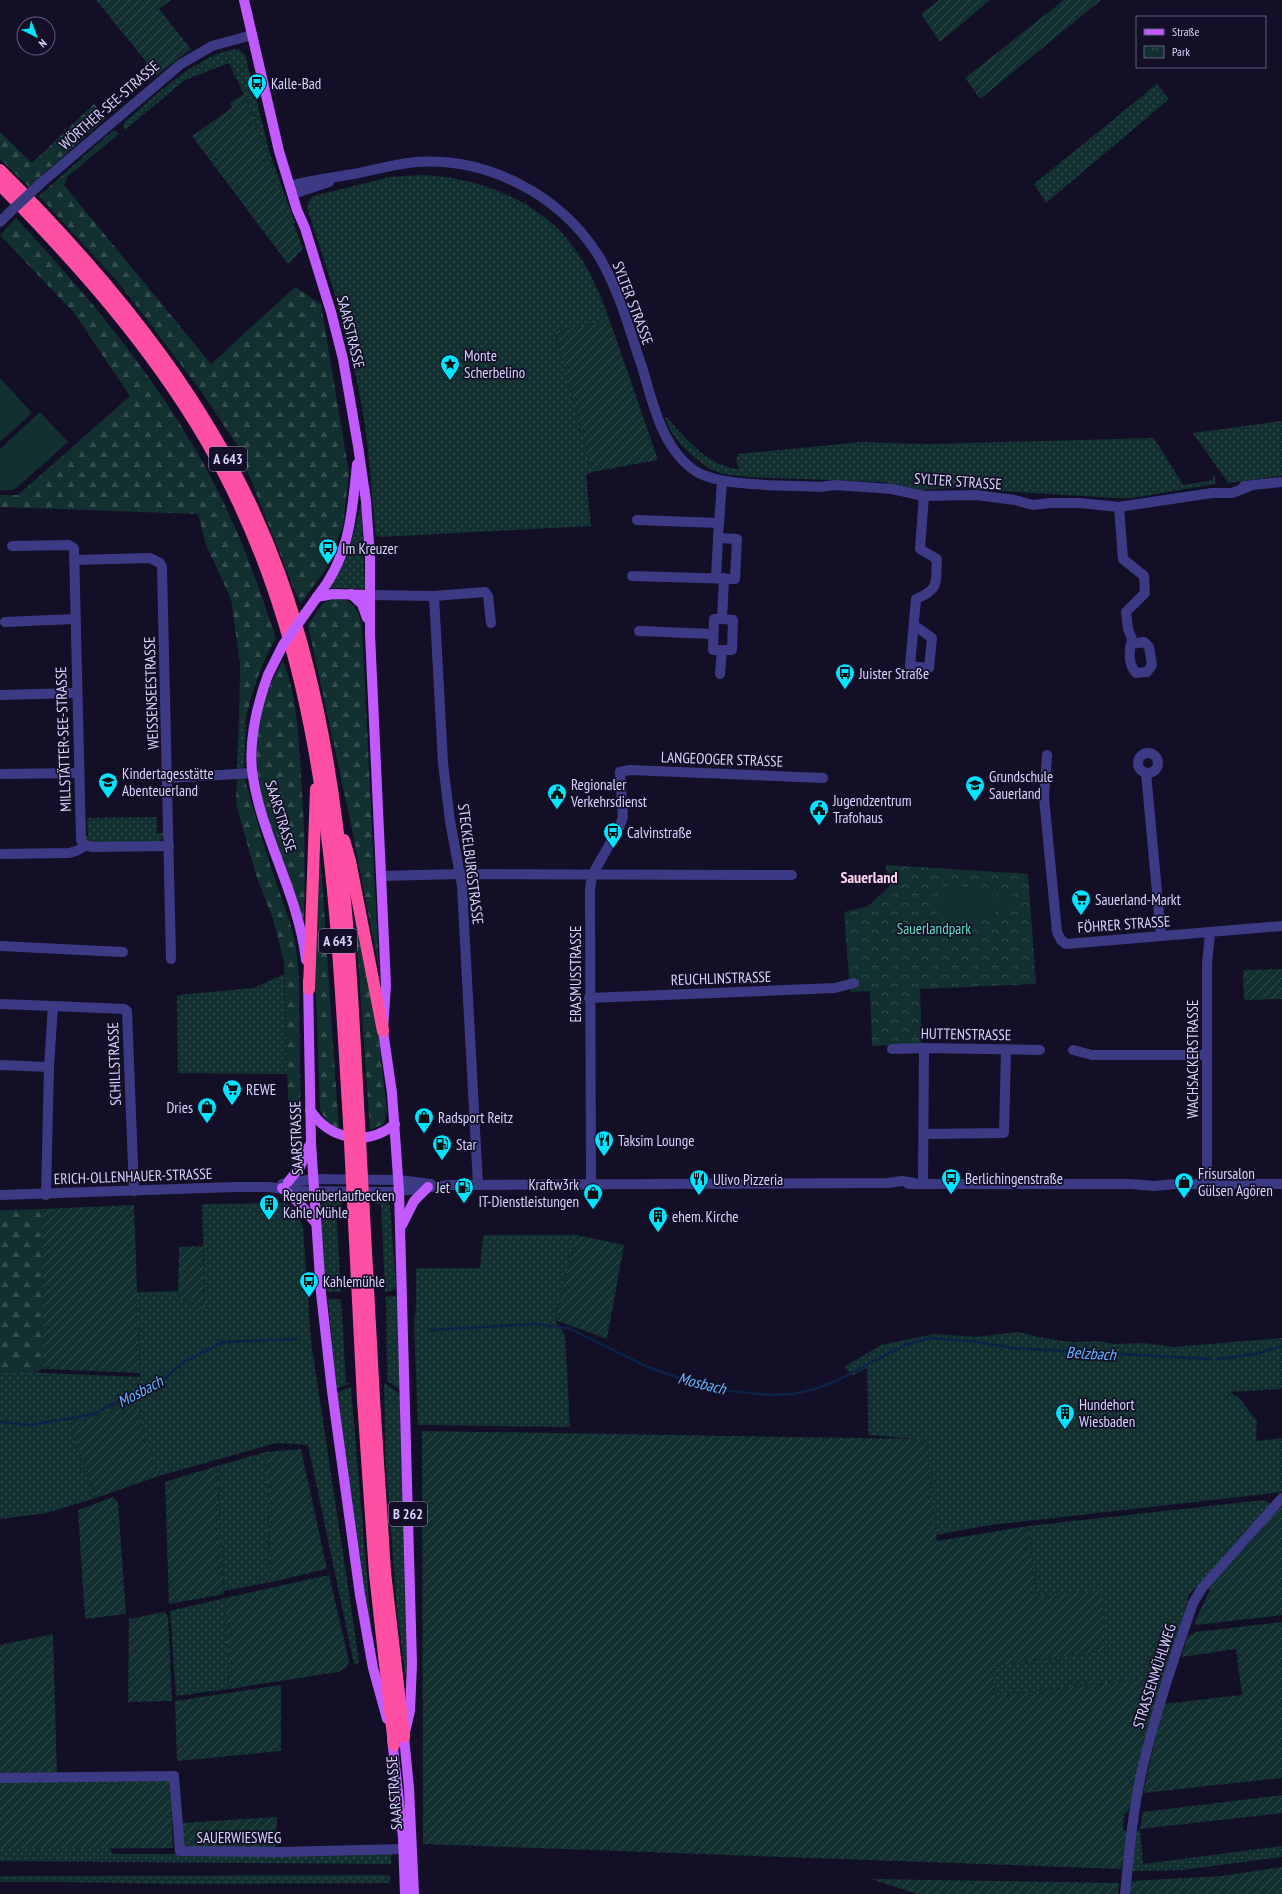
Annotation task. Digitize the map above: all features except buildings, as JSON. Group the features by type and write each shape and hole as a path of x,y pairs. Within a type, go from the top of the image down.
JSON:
{"highway":[{"name":"A 643","path":"0,170 37,208 110,289 151,342 195,404 230,464 261,528 290,602 315,695 336,810 347,924 354,1122 369,1399 385,1572 399,1679"},
{"name":"A 643","path":"0,185 55,243 127,327 168,381 214,457 250,529 275,591 294,655 317,760 337,926 354,1122"},
{"path":"309,989 317,760"},
{"path":"336,810 350,861 383,1031"},
{"name":"A 643","path":"369,1399 368,1488 380,1628"},
{"name":"B 262","path":"380,1628 394,1745"},
{"name":"B 262","path":"399,1679 404,1737"}],"main road":[{"name":"SAARSTRASSE","path":"244,0 266,102 298,213 305,228 331,312 343,359 366,501 370,557 370,634 386,985 383,1031 395,1124 399,1191"},
{"name":"SAARSTRASSE","path":"313,1191 310,1110 309,989 301,929 293,899 262,815 253,773 252,751 256,717 268,675 282,645 335,570 348,535 351,522 358,446"},
{"path":"317,597 333,594 370,596"},
{"path":"351,594 364,608 370,634"},
{"path":"310,1110 327,1129 347,1137 361,1138 375,1136 395,1124"},
{"path":"311,1143 300,1167 285,1185 315,1222"},
{"name":"B 262","path":"401,1234 408,1211 414,1201 428,1187"},
{"name":"B 262","path":"313,1191 332,1391 360,1594 373,1668 394,1745"},
{"name":"B 262","path":"399,1191 412,1664 410,1711 404,1737"},
{"name":"SAARSTRASSE","path":"404,1737 408,1848"},
{"name":"SAARSTRASSE","path":"394,1745 408,1848"},
{"name":"B 262","path":"405,1894 408,1848"},
{"name":"B 262","path":"408,1848 414,1894"}],"street":[{"name":"WÖRTHER-SEE-STRASSE","path":"0,222 42,183 181,64 206,49 239,37 252,35"},
{"name":"SYLTER STRASSE","path":"292,190 354,174 416,162 431,162 467,166 491,172 513,180 540,196 562,213 582,232 598,255 610,278 627,322 659,422 669,443 684,460 700,467 711,477 722,482 820,486 835,485 892,489 924,496 976,496 1015,500 1034,499 1050,503 1119,506 1212,493 1224,488 1282,482"},
{"path":"722,482 718,538 722,619"},
{"path":"914,625 916,599 930,593 935,588 937,559 920,549 924,496"},
{"path":"1119,506 1123,559 1144,576 1145,593 1126,612 1128,629 1132,639 1131,644"},
{"path":"637,520 719,523"},
{"path":"632,576 735,579 737,539 718,538"},
{"name":"MILLSTÄTTER-SEE-STRASSE","path":"12,546 73,546 81,840 85,846"},
{"name":"WEISSENSEESTRASSE","path":"74,560 150,558 160,563 162,567 171,959"},
{"path":"370,596 434,596 482,592 487,593 491,623"},
{"name":"STECKELBURGSTRASSE","path":"434,596 443,763 450,821 459,874 469,1001 478,1185"},
{"path":"5,622 75,619"},
{"path":"714,619 722,619 733,620 732,650 713,650 714,619"},
{"path":"639,631 713,634"},
{"path":"720,674 722,650"},
{"path":"0,695 76,693"},
{"name":"FÖHRER STRASSE","path":"1047,755 1044,798 1056,919 1061,940 1066,944 1282,926"},
{"name":"LANGEOOGER STRASSE","path":"620,772 630,770 822,778"},
{"name":"ERASMUSSTRASSE","path":"591,1184 589,998 590,889 592,875 619,828 623,817 620,772"},
{"path":"0,774 79,773"},
{"path":"168,778 253,773"},
{"path":"1146,773 1161,936"},
{"path":"0,854 69,853 85,846 169,846"},
{"path":"381,876 459,874 792,875"},
{"name":"WACHSACKERSTRASSE","path":"1208,1184 1207,964 1210,933"},
{"path":"0,946 123,952"},
{"name":"REUCHLINSTRASSE","path":"589,998 828,988 854,983"},
{"name":"SCHILLSTRASSE","path":"0,1004 124,1009 127,1011 134,1191"},
{"path":"46,1194 49,1067 53,1006"},
{"path":"919,1183 924,1134 924,1048"},
{"name":"HUTTENSTRASSE","path":"892,1049 924,1048 1040,1050"},
{"path":"924,1134 1004,1133 1006,1050"},
{"path":"1073,1050 1092,1054 1207,1055"},
{"path":"0,1064 49,1067"},
{"name":"ERICH-OLLENHAUER-STRASSE","path":"0,1196 268,1187 313,1179 399,1180 439,1185 888,1183 902,1181 919,1183 1142,1184 1154,1181 1175,1184 1282,1184"},
{"name":"ERICH-OLLENHAUER-STRASSE","path":"285,1185 313,1191 399,1191 439,1185"},
{"name":"STRASSENMÜHLWEG","path":"1125,1894 1135,1803 1142,1770 1151,1734 1193,1603 1202,1588 1282,1498"},
{"name":"SAUERWIESWEG","path":"0,1778 174,1776 180,1851 280,1852 408,1848"}],"green space":[{"path":"96,0 171,0 159,9 191,49 157,75"},
{"path":"939,0 990,0 940,42 921,14"},
{"path":"1064,0 1101,0 980,99 965,78"},
{"path":"238,49 245,55 270,154 295,223 293,223 244,94 229,63 185,80 125,130 123,127 124,123 162,89 193,67 208,58 223,52"},
{"path":"1157,84 1169,99 1046,203 1034,184"},
{"path":"244,94 303,249 288,264 192,136 232,108 230,103"},
{"path":"94,104 106,118 29,187 0,159 0,132 32,163"},
{"path":"112,131 116,131 119,134 68,176 64,185 211,364 295,287 321,304 349,473 343,526 326,569 300,604 237,445 203,394 116,280 39,196"},
{"path":"422,175 464,180 485,186 505,194 542,215 558,229 572,245 594,282 610,321 555,331 592,472 586,475 591,526 380,537 376,535 366,434 354,366 332,287 307,208 309,201 313,196 390,177"},
{"path":"16,218 74,282 154,384 200,457 228,512 251,566 276,638 258,677 246,718 239,718 240,664 231,599 206,545 198,514 0,507 0,495 18,495 130,396 74,313 0,235"},
{"path":"610,321 658,460 592,472 555,331"},
{"path":"0,378 32,413 0,442"},
{"path":"40,412 68,442 15,489 0,491 0,449"},
{"path":"665,418 667,418 690,443 707,457 727,467 738,469 739,468 736,461 738,454 861,442 926,444 1154,438 1183,485 1213,480 1214,473 1216,484 1132,498 1115,498 952,488 922,490 882,482 746,477 723,474 710,469 680,444 669,428"},
{"path":"1282,421 1282,476 1228,483 1193,433"},
{"path":"361,503 365,589 329,588 349,547 356,526"},
{"path":"335,598 346,600 354,606 361,621 362,627 379,969 353,834 308,625 323,603"},
{"path":"283,660 292,692 299,742 305,872 304,920 302,919 267,817 257,764 257,737 261,710 268,690"},
{"path":"239,718 246,718 244,772 237,772"},
{"path":"237,777 244,777 270,865 290,922 296,948 299,978 301,1143 299,1156 292,1165 287,1074 284,961 272,916 257,878 236,804"},
{"path":"157,817 157,833 165,833 161,840 157,842 93,843 87,841 84,836 88,836 87,818"},
{"path":"318,863 321,863 339,1132 329,1125 320,1110 315,967"},
{"name":"Sauerlandpark","path":"886,865 1028,874 1036,984 920,989 922,1044 872,1046 870,991 850,992 844,912 868,906 889,887"},
{"path":"938,886 997,888 995,918 937,915"},
{"path":"1005,895 1011,895 1016,900 1014,909 1011,911 1005,911 1000,906 1000,900"},
{"path":"355,917 378,1032 387,1111 384,1124 370,1130"},
{"path":"1282,969 1282,999 1244,1000 1243,970"},
{"path":"284,974 287,1074 178,1073 177,995 254,988"},
{"path":"383,1199 388,1202 390,1206 396,1287 392,1291 385,1292 381,1204 375,1204 375,1200"},
{"path":"325,1200 341,1200 342,1205 336,1206 341,1292 329,1292 325,1290 319,1204 322,1204"},
{"path":"202,1204 289,1204 295,1208 303,1227 311,1341 359,1660 357,1665 354,1664 308,1445 276,1443 159,1476 132,1397 104,1413 69,1424 96,1498 46,1513 0,1519 0,1371 140,1377 137,1292 178,1291 178,1300 190,1300 190,1308 205,1308"},
{"path":"134,1205 140,1373 43,1369 42,1209"},
{"path":"42,1209 43,1369 34,1373 0,1371 0,1210"},
{"path":"483,1235 576,1235 555,1320 565,1335 570,1427 418,1425 414,1323 416,1306 416,1268 480,1268"},
{"path":"576,1235 624,1245 607,1339 555,1320"},
{"path":"203,1246 205,1309 190,1308 190,1300 178,1300 179,1247"},
{"path":"395,1296 398,1300 399,1389 387,1381 386,1297"},
{"path":"328,1299 341,1299 346,1383 351,1383 336,1389"},
{"path":"1018,1332 1043,1338 1072,1342 1099,1341 1114,1344 1143,1343 1173,1347 1282,1338 1282,1389 1230,1392 1240,1399 1257,1421 1256,1441 1282,1438 1282,1492 984,1526 936,1535 927,1440 868,1435 867,1368 853,1375 844,1367 881,1345 934,1334 976,1337"},
{"path":"384,1383 400,1394 407,1675 405,1675 397,1609 386,1465"},
{"path":"351,1387 371,1625 369,1627 336,1393"},
{"path":"133,1397 159,1476 96,1498 69,1424 104,1413"},
{"path":"422,1431 927,1439 937,1541 1028,1526 1037,1596 1101,1590 1106,1651 993,1666 995,1696 1166,1676 1141,1758 1129,1810 1124,1815 1123,1829 1129,1834 1121,1869 423,1844"},
{"path":"301,1449 327,1569 271,1582 266,1452"},
{"path":"266,1452 271,1582 224,1591 217,1466"},
{"path":"217,1466 224,1594 169,1604 165,1482"},
{"path":"113,1497 118,1502 126,1614 85,1619 78,1510"},
{"path":"1264,1500 1271,1504 1189,1595 1166,1676 995,1696 993,1666 1106,1651 1037,1596 1028,1526"},
{"path":"1282,1506 1282,1615 1196,1625 1195,1621 1210,1590 1208,1588"},
{"path":"329,1575 349,1661 346,1668 338,1672 229,1689 225,1598"},
{"path":"225,1598 229,1689 176,1696 170,1611"},
{"path":"164,1612 168,1616 172,1701 128,1702 129,1619"},
{"path":"1282,1622 1282,1778 1143,1793 1163,1704 1242,1695 1236,1649 1181,1657 1188,1636 1196,1632"},
{"path":"53,1634 57,1775 0,1776 0,1645"},
{"path":"281,1685 281,1751 177,1761 175,1701"},
{"path":"0,1779 170,1779 173,1848 0,1849"},
{"path":"1282,1795 1282,1813 1140,1829 1143,1812"},
{"path":"277,1817 275,1849 187,1847 183,1845 180,1823"},
{"path":"1140,1829 1143,1864 1282,1846 1282,1857 1182,1870 1132,1871 1135,1833"},
{"path":"110,1848 113,1854 391,1854 391,1864 0,1861 0,1849"},
{"path":"1282,1867 1282,1894 1129,1894 1131,1881 1222,1876"},
{"path":"390,1875 390,1883 178,1884 0,1882 0,1876"},
{"path":"871,1879 1119,1883 1118,1894 917,1894"}],"waterway":[{"name":"Mosbach","path":"430,1330 534,1324 568,1328 648,1367 670,1375 721,1390 769,1395 793,1394 815,1389 836,1381 905,1345 929,1338 972,1341 1013,1348 1211,1359"},
{"name":"Mosbach","path":"0,1422 31,1425 94,1414 126,1397 156,1386 184,1362 223,1342 297,1339"},
{"name":"Belzbach","path":"1218,1359 1255,1354 1282,1346"}],"place":[{"name":"Kalle-Bad","path":"257,100"},
{"name":"Monte Scherbelino","path":"450,381"},
{"name":"Im Kreuzer","path":"328,565"},
{"name":"Juister Straße","path":"845,690"},
{"name":"Kindertagesstätte Abenteuerland","path":"108,799"},
{"name":"Grundschule Sauerland","path":"975,802"},
{"name":"Regionaler Verkehrsdienst","path":"557,810"},
{"name":"Jugendzentrum Trafohaus","path":"819,826"},
{"name":"Calvinstraße","path":"613,849"},
{"name":"Sauerland-Markt","path":"1081,916"},
{"name":"REWE","path":"232,1106"},
{"name":"Dries","path":"207,1124"},
{"name":"Radsport Reitz","path":"424,1134"},
{"name":"Taksim Lounge","path":"604,1157"},
{"name":"Star","path":"442,1161"},
{"name":"Berlichingenstraße","path":"951,1195"},
{"name":"Ulivo Pizzeria","path":"699,1196"},
{"name":"Frisursalon Gülsen Agören","path":"1184,1199"},
{"name":"Jet","path":"464,1204"},
{"name":"Kraftw3rk IT-Dienstleistungen","path":"593,1210"},
{"name":"Regenüberlaufbecken Kahle Mühle","path":"269,1221"},
{"name":"ehem. Kirche","path":"658,1233"},
{"name":"Kahlemühle","path":"309,1298"},
{"name":"Hundehort Wiesbaden","path":"1065,1430"}],"district":[{"name":"Sauerland","path":"869,877"}]}
